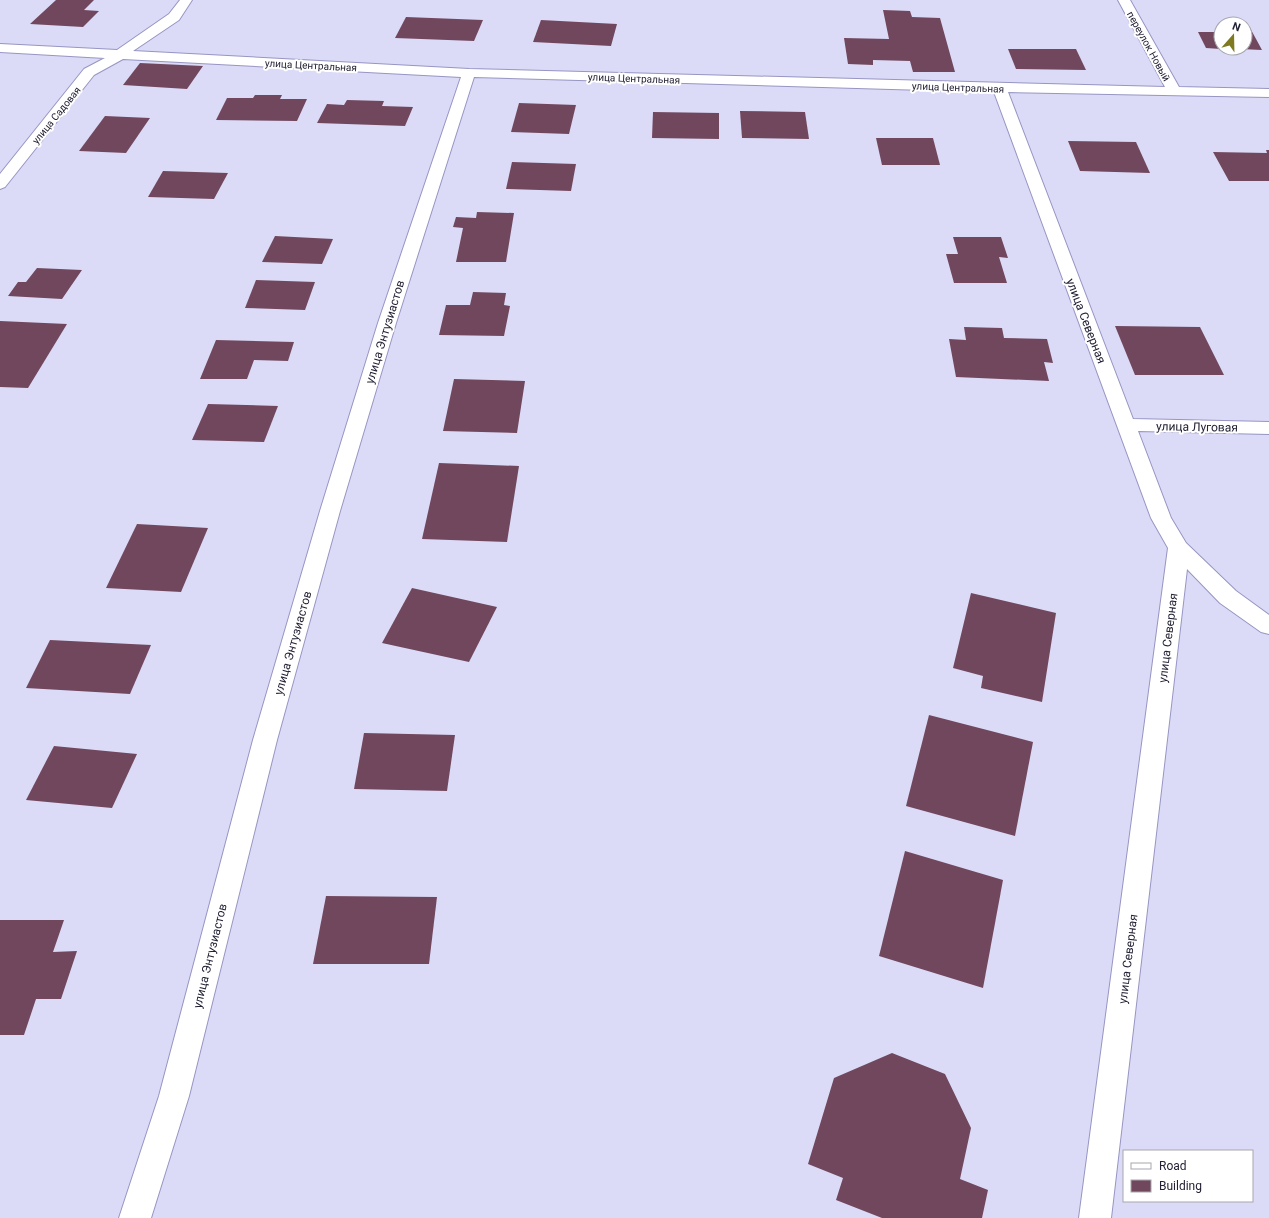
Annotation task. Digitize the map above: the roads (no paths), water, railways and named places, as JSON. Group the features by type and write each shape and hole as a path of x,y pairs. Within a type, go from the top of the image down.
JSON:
{"street":[{"name":"улица Садовая","path":"0,184 89,72 174,18 186,0"},
{"name":"переулок Новый","path":"1124,0 1174,91"},
{"name":"улица Центральная","path":"0,48 469,73 999,88 1269,93"},
{"name":"улица Энтузиастов","path":"135,1218 174,1096 265,740 332,504 389,316 469,73"},
{"name":"улица Северная","path":"999,88 1160,518 1179,548 1095,1218"},
{"path":"1127,430 1269,428"},
{"path":"1179,548 1228,597 1269,626"}]}
